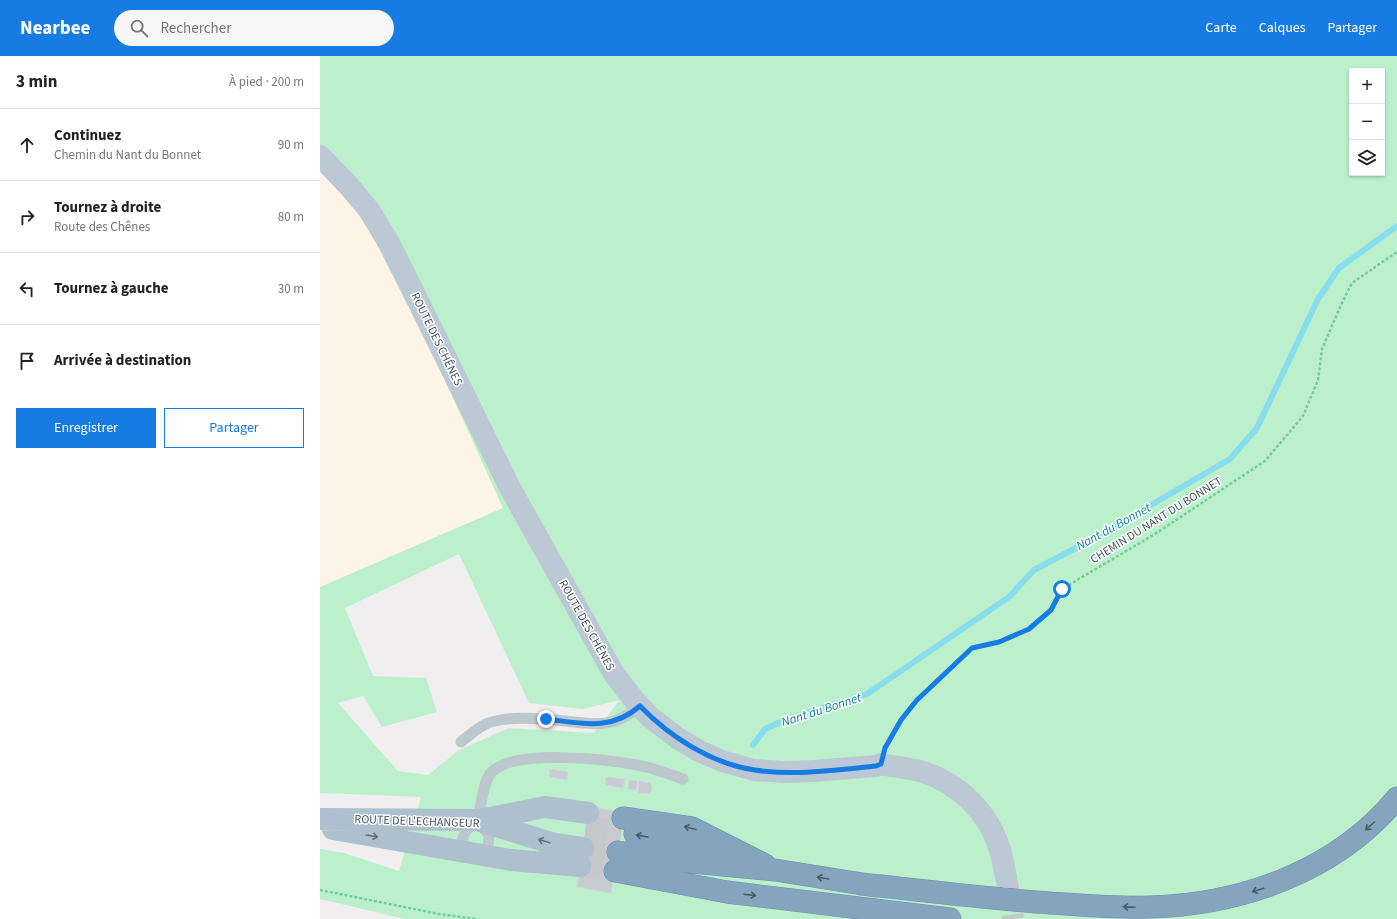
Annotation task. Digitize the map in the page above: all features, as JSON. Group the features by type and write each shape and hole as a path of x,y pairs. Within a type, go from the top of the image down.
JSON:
{"highway":[{"path":"861,884 1053,903 1148,907 1192,904 1258,890 1293,876 1315,865 1354,839 1378,818 1397,798"},
{"path":"618,852 692,828 775,870"},
{"path":"618,852 686,862 775,870 1069,919"},
{"path":"618,852 727,892 950,919"},
{"path":"826,905 897,919"}],"main road":[{"path":"477,820 545,807 583,847"},
{"name":"ROUTE DE L'ECHANGEUR","path":"320,819 477,820 551,843 583,847"},
{"name":"ROUTE DE L'ECHANGEUR","path":"320,827 511,860 583,847"}],"street":[{"name":"ROUTE DES CHÊNES","path":"320,156 348,185 369,210 420,302 510,488 614,674 650,717 676,737 699,751 722,761 754,770 785,772 813,771 881,764 923,772 944,781 958,789 985,817 996,839 1006,877"}],"lane":[{"path":"461,742 486,724 500,720 528,718 586,724 602,724 626,717 640,706"},
{"path":"477,820 489,835 488,848 473,853 462,840 465,832 477,820 485,787 490,774 499,767 510,762 545,758 599,759 643,766 683,779"}],"path":[{"name":"CHEMIN DU NANT DU BONNET","path":"881,764 885,748 901,720 917,700 972,648 999,642 1029,629 1051,610 1062,589 1155,534 1265,461 1303,416 1318,380 1322,349 1352,283 1397,252"},
{"path":"320,890 439,914 476,919"}],"shaded area":[{"path":"320,171 362,215 433,354 503,508 320,587"}],"green space":[{"path":"320,56 1397,56 1397,919 405,919 320,899 320,849 344,853 399,871 421,797 320,793 320,587 503,508 433,354 362,215 320,171","holes":["459,554 529,703 583,709 620,700 594,733 509,728 459,750 428,775 398,771 338,703 363,696 382,727 437,712 426,678 373,676 345,608"]}],"building":[{"path":"550,769 568,772 567,780 549,777"},
{"path":"606,777 625,779 623,788 605,785"},
{"path":"629,780 638,781 636,790 628,789"},
{"path":"639,781 651,783 652,789 650,794 638,793"},
{"path":"589,807 624,812 611,893 577,887"}],"waterway":[{"name":"Nant du Bonnet","path":"753,745 765,729 787,719 867,694 1009,597 1034,570 1091,540 1230,459 1257,428 1318,299 1339,268 1397,226"}],"tunnel":[{"path":"586,827 621,832"},
{"path":"583,848 618,852"},
{"path":"580,866 615,871"},
{"path":"1007,882 1013,919"}],"route":[{"path":"546,719 586,724 602,724 614,722 626,717 640,706 650,717 676,737 699,751 722,761 754,770 785,772 876,766 881,764 885,748 901,720 917,700 972,648 999,642 1029,629 1051,610 1062,589"}]}
